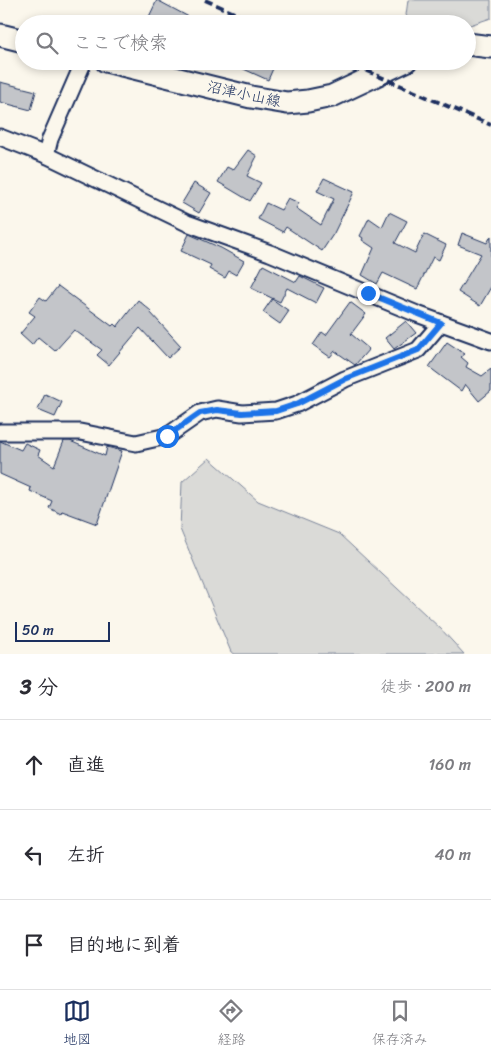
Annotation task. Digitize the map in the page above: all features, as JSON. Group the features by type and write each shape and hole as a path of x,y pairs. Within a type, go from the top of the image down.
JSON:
{"main road":[{"path":"0,35 15,39"},
{"path":"476,45 491,47"},
{"name":"沼津小山線","path":"141,70 251,98 287,103 332,96 387,70"}],"street":[{"path":"46,155 50,139 80,70"},
{"path":"0,137 46,155 186,223 270,253 441,323 491,341"},
{"path":"0,432 80,432 136,444 167,436 200,413 217,410 242,413 276,411 297,404 345,379 418,350 441,323"}],"shaded area":[{"path":"408,0 491,0 491,18 476,23 476,15 406,15"},
{"path":"209,458 258,501 339,534 441,629 464,654 235,654 231,652 180,529 182,482"}],"building":[{"path":"157,0 185,15 150,15"},
{"path":"246,70 272,70 268,80"},
{"path":"0,82 36,91 31,110 0,102"},
{"path":"248,150 257,156 247,176 261,183 250,201 218,182 227,167 233,170"},
{"path":"324,178 354,192 334,233 322,251 286,227 283,232 258,219 266,203 281,210 288,198 299,203 296,208 321,225 334,199 317,191"},
{"path":"194,183 211,193 199,213 182,203"},
{"path":"389,212 407,221 395,243 415,253 424,234 446,245 439,260 433,257 417,289 383,273 377,284 362,275 374,248 362,240 363,238 360,236 369,218 382,227"},
{"path":"462,233 487,243 491,236 491,287 480,306 458,292 481,254 458,245"},
{"path":"189,234 221,248 244,261 236,275 229,271 225,278 209,269 211,265 181,251"},
{"path":"263,265 296,282 300,276 324,288 316,303 287,288 280,302 251,288"},
{"path":"58,286 112,326 114,324 117,327 138,300 151,311 181,346 168,358 140,328 109,365 97,355 102,350 74,330 55,351 38,337 32,345 20,334 35,316 29,312 40,297 46,301"},
{"path":"272,299 289,311 280,324 263,312"},
{"path":"350,302 366,314 351,334 369,349 355,365 335,351 330,357 313,345 322,332 326,335"},
{"path":"406,321 416,333 394,349 385,338"},
{"path":"447,342 465,354 461,357 468,363 466,367 482,376 491,369 491,391 479,401 465,384 461,391 429,367"},
{"path":"45,394 62,402 55,417 38,410"},
{"path":"0,441 21,450 25,443 40,450 38,455 54,466 64,441 70,441 105,456 107,447 122,451 97,524 62,511 61,514 49,508 52,501 30,491 31,488 0,474"}],"railway":[{"path":"205,0 239,15"},
{"path":"365,70 491,125"}],"route":[{"path":"167,436 200,413 217,410 242,413 276,411 297,404 345,379 418,350 441,323 368,293"}]}
